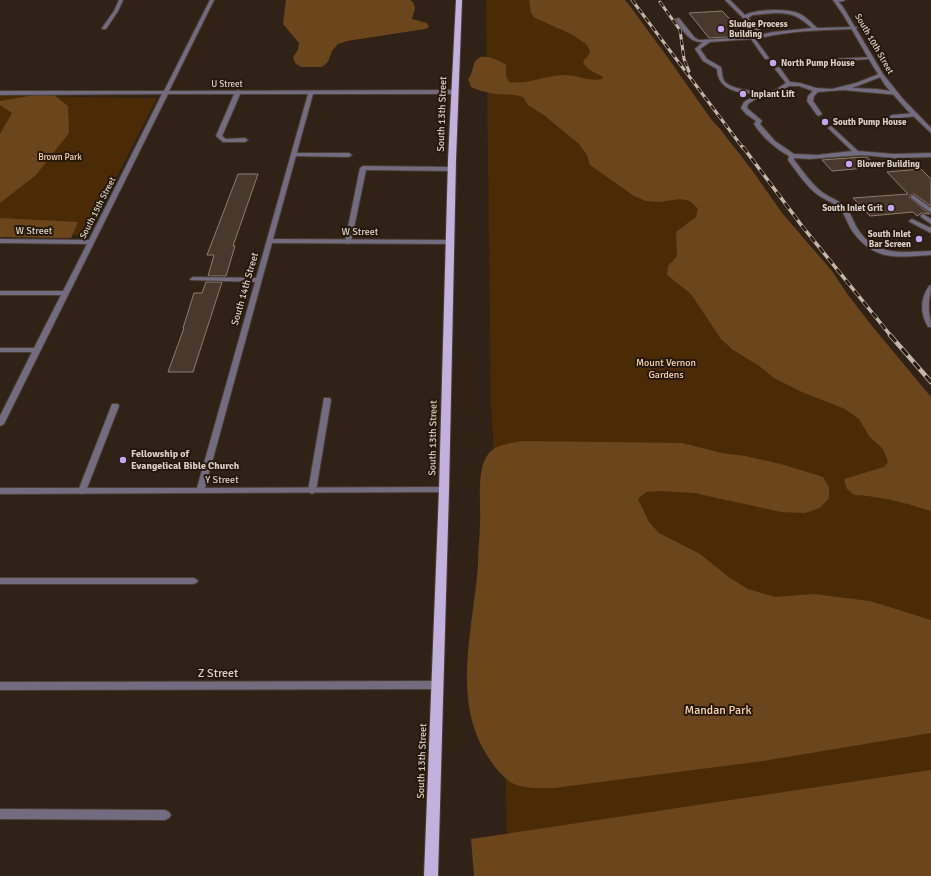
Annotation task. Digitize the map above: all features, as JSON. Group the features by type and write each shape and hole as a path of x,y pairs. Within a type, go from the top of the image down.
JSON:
{"main road":[{"name":"South 13th Street","path":"431,876 436,685 444,490 446,350 459,0"}],"street":[{"path":"104,28 116,11 121,0"},
{"name":"South 15th Street","path":"1,419 66,293 212,0"},
{"path":"727,0 763,35"},
{"path":"835,0 843,0"},
{"name":"South 10th Street","path":"835,0 846,13 870,58 881,75 896,94 931,131"},
{"path":"745,18 752,14 793,12 816,29"},
{"path":"677,18 693,39 698,41 752,38 763,35 816,29 855,28"},
{"path":"752,38 767,58"},
{"path":"708,41 696,50 705,60 719,68 722,81 728,86 736,89 763,92 778,91 789,84 817,90 839,89 877,91 896,94"},
{"path":"832,60 870,58"},
{"path":"778,69 789,84"},
{"path":"839,89 869,81 881,75"},
{"path":"817,90 811,96 810,101 819,114"},
{"path":"238,92 219,136 225,141 245,140"},
{"name":"South 14th Street","path":"200,491 311,92"},
{"name":"U Street","path":"0,93 455,92"},
{"path":"763,92 746,102 744,108 748,113 760,121 758,124 762,132 783,151 792,156 808,157 857,153 874,153 893,156 931,155"},
{"path":"892,117 915,115"},
{"path":"831,128 857,153"},
{"path":"293,155 349,155"},
{"path":"792,156 791,160 818,191 842,206 854,228 866,244 879,252 893,254 931,253"},
{"path":"348,242 363,168 452,169"},
{"path":"913,197 931,211"},
{"path":"923,216 931,222"},
{"path":"912,221 931,231"},
{"name":"W Street","path":"0,241 91,242"},
{"name":"W Street","path":"269,241 450,242"},
{"path":"193,279 258,280"},
{"path":"931,287 925,301 924,310 931,325"},
{"path":"0,293 66,293"},
{"path":"0,350 37,350"},
{"path":"312,491 327,400"},
{"path":"82,491 115,406"},
{"name":"Y Street","path":"0,492 444,490"},
{"path":"0,581 193,581"},
{"name":"Z Street","path":"0,686 436,685"},
{"path":"0,814 165,815"}],"green space":[{"path":"286,0 410,0 413,2 415,8 412,19 427,23 429,27 425,29 347,41 338,44 332,51 328,62 322,67 301,67 295,63 293,57 298,50 299,43 283,24"},
{"path":"486,0 616,0 931,416 931,876 508,876 500,543 491,406"},
{"path":"529,0 625,0 630,6 711,119 752,170 782,213 832,271 872,326 931,397 931,511 883,498 854,495 847,489 844,479 884,467 888,462 883,449 869,436 859,419 845,409 802,392 774,378 758,365 733,350 721,339 691,294 667,275 668,266 677,256 676,232 696,217 698,209 690,201 680,199 659,202 646,201 634,196 590,165 587,155 579,144 545,116 528,105 523,97 495,94 471,87 468,79 474,64 477,60 484,57 489,57 506,65 506,76 509,82 516,83 530,81 558,75 574,76 593,80 602,79 603,77 588,69 584,64 583,61 588,56 590,51 586,44 571,34 535,18 531,13"},
{"path":"34,95 54,95 68,106 69,133 36,175 0,203 0,134 12,113 0,105 0,101"},
{"name":"Brown Park","path":"0,96 157,98 87,235 0,235"},
{"path":"0,218 78,222 71,238 0,237"},
{"name":"Mandan Park","path":"523,441 682,443 722,453 745,456 781,464 823,477 829,487 829,498 820,508 805,513 781,512 694,493 660,491 646,492 638,499 649,522 659,533 700,554 730,578 748,589 775,597 814,594 870,601 931,620 931,733 763,761 554,788 527,787 512,783 504,777 486,754 475,732 469,709 467,660 478,564 480,486 482,467 485,459 492,450 505,444"},
{"path":"931,770 931,876 474,876 471,839"}],"building":[{"name":"Sludge Process Building","path":"722,11 746,36 709,38 689,13"},
{"name":"Blower Building","path":"867,157 877,167 832,171 822,160"},
{"path":"921,169 931,179 931,206 914,194 910,195 910,198 930,214 922,213 917,216 913,212 870,216 853,198 908,194 887,172"},
{"path":"238,174 258,174 233,246 235,246 226,276 208,276 214,255 207,255"},
{"path":"206,282 222,282 193,372 168,372 184,328 194,293 202,293"}],"railway":[{"path":"632,0 743,148"},
{"path":"660,2 680,30 684,59 689,71"},
{"path":"743,147 802,226 891,336"},
{"path":"890,335 931,382"}],"place":[{"name":"Sludge Process Building","path":"721,29"},
{"name":"North Pump House","path":"773,63"},
{"name":"Inplant Lift","path":"743,94"},
{"name":"South Pump House","path":"825,122"},
{"name":"Blower Building","path":"849,164"},
{"name":"South Inlet Grit","path":"891,208"},
{"name":"South Inlet Bar Screen","path":"919,239"},
{"name":"Fellowship of Evangelical Bible Church","path":"123,460"}],"park label":[{"name":"Mount Vernon Gardens","path":"666,368"}]}
